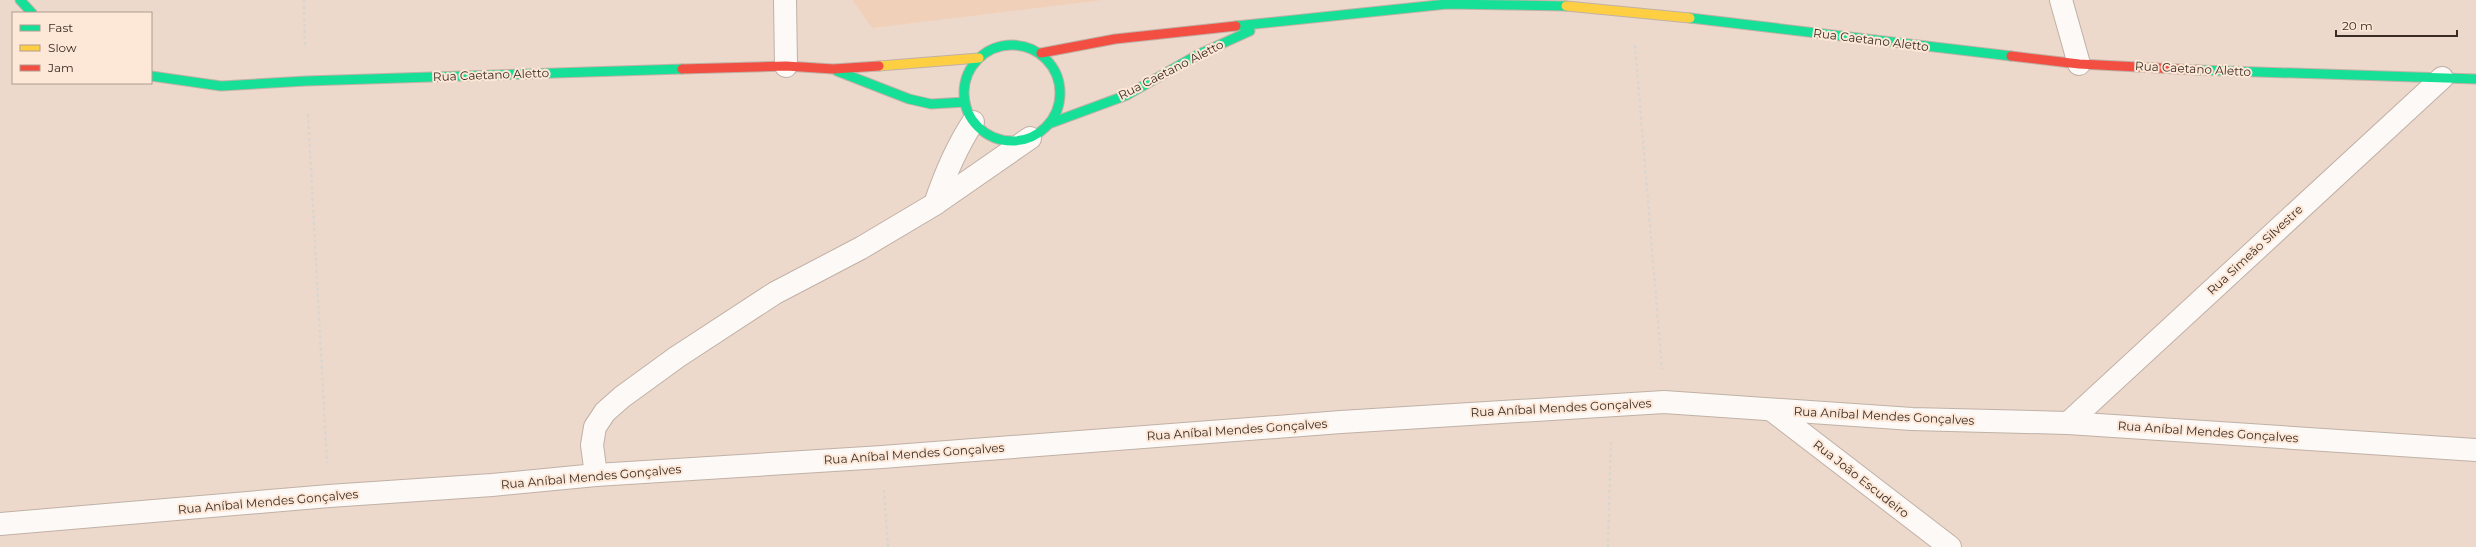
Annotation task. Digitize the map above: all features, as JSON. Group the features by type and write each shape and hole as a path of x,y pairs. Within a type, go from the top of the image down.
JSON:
{"street":[{"path":"20,0 31,12"},
{"path":"784,0 786,66"},
{"path":"2061,0 2079,64"},
{"name":"Rua Caetano Aletto","path":"1041,53 1115,39 1447,4 1549,5 1632,11 2079,64 2476,79"},
{"name":"Rua Caetano Aletto","path":"1050,123 1126,95 1199,54 1267,23"},
{"path":"596,475 592,446 595,427 606,412 622,398 677,357 775,293 861,248 936,204 1030,138 1050,123 1061,99 1057,74 1041,53 1020,45 998,46 979,58 966,78 965,102 973,122 989,136 1010,142 1030,138"},
{"name":"Rua Caetano Aletto","path":"152,76 221,86 306,81 786,66 833,69 979,58"},
{"name":"Rua Caetano Aletto","path":"833,69 909,99 931,104 965,102"},
{"name":"Rua Simeão Silvestre","path":"2068,423 2442,78"},
{"path":"936,204 949,164 957,146 973,122"},
{"name":"Rua Aníbal Mendes Gonçalves","path":"0,524 329,496 492,485 596,475 882,457 1612,404 1664,402 1773,411 1912,419 2068,423 2476,450"},
{"name":"Rua João Escudeiro","path":"1773,411 1950,547"}],"path":[{"path":"304,0 306,81 329,496"},
{"path":"1632,11 1664,402"},
{"path":"1608,547 1612,404"},
{"path":"882,457 888,547"}],"shaded area":[{"path":"852,0 1103,0 872,28"}],"traffic: fast":[{"path":"20,0 31,12"},
{"path":"1236,26 1447,4 1566,6"},
{"path":"1690,18 2011,56"},
{"path":"1051,123 1127,95 1199,54 1250,31"},
{"path":"1012,45 1030,49 1039,53 1046,59 1052,66 1056,75 1060,93 1056,111 1052,120 1046,127 1039,133 1030,137 1012,141 994,137 985,133 978,127 972,120 968,111 964,93 968,75 972,66 978,59 985,53 994,49 1012,45"},
{"path":"152,76 221,86 306,81 682,69"},
{"path":"2198,70 2476,79"},
{"path":"837,71 909,99 931,104 965,102"}],"traffic: slow":[{"path":"1566,6 1690,18"},
{"path":"879,66 979,58"}],"traffic: jam":[{"path":"1041,53 1115,39 1236,26"},
{"path":"2011,56 2079,64 2198,70"},
{"path":"682,69 786,66 833,69 879,66"}]}
